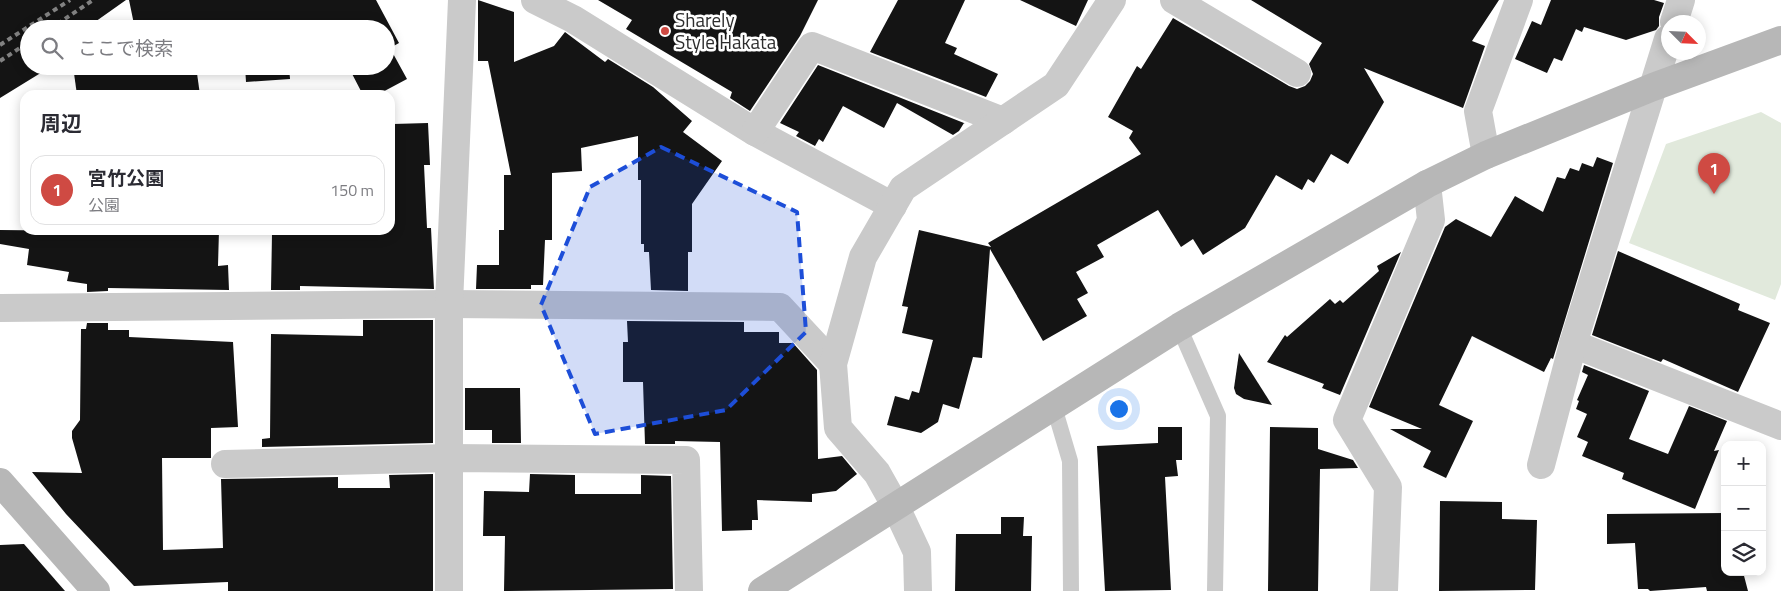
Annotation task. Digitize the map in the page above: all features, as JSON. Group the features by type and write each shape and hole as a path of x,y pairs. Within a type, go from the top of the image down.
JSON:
{"street":[{"path":"449,591 449,304 462,0"},
{"path":"534,0 572,19 756,132 893,206"},
{"path":"918,591 917,552 895,505 877,474 838,428 833,364 863,257 903,188 1056,86 1112,0"},
{"path":"1174,0 1297,72"},
{"path":"1486,155 1478,112 1519,0"},
{"path":"1676,15 1681,0"},
{"path":"762,591 895,505 1179,327 1427,184 1486,155 1653,86 1781,40"},
{"path":"756,132 812,46 1003,121"},
{"path":"1541,465 1573,344 1661,60"},
{"path":"1384,591 1388,487 1347,420 1431,220 1427,184"},
{"path":"0,308 449,304 780,307 833,364"},
{"path":"1573,344 1781,426"},
{"path":"225,464 449,458 686,460 689,591"},
{"path":"2,489 96,591"}],"lane":[{"path":"1179,327 1218,416 1216,591"},
{"path":"1054,406 1070,460 1071,591"}],"highlighted area":[{"path":"661,147 797,212 806,332 726,410 595,434 541,305 590,187"}],"shaded area":[{"path":"1761,112 1781,123 1781,284 1775,300 1629,243 1666,144"}],"building":[{"path":"0,0 126,0 98,20 20,20 20,75 37,75 0,98"},
{"path":"129,0 376,0 387,20 133,20"},
{"path":"478,0 514,12 514,62 554,46 565,32 605,62 608,59 653,87 692,121 683,132 722,161 692,204 692,252 688,252 688,291 651,290 649,252 644,252 644,244 641,244 641,180 638,180 638,136 581,148 582,171 552,173 552,240 545,240 543,285 531,285 531,289 476,289 477,265 499,265 499,230 504,230 504,175 511,175 488,61 478,61"},
{"path":"598,0 818,0 800,36 750,111 730,98 732,92 626,29 632,20"},
{"path":"898,0 965,0 945,43 957,48 954,54 998,74 986,97 870,52"},
{"path":"1020,0 1088,0 1076,26"},
{"path":"1251,0 1499,0 1472,41 1485,46 1463,108 1364,68 1384,102 1348,164 1331,154 1314,183 1308,179 1302,190 1276,175 1245,228 1203,255 1193,239 1181,247 1158,210 1097,245 1104,257 1076,272 1088,293 1077,299 1087,316 1043,341 990,249 982,358 973,357 959,409 943,404 938,422 921,433 887,425 895,396 909,400 912,391 919,393 933,340 902,333 908,307 902,306 919,230 991,247 988,243 1141,154 1129,138 1133,131 1108,117 1137,66 1141,69 1173,18 1289,86 1297,89 1305,86 1313,74 1309,64 1322,43"},
{"path":"1551,0 1654,0 1664,3 1659,17 1659,26 1656,30 1626,40 1584,27 1582,32 1576,29 1562,61 1554,58 1547,73 1515,59 1532,21 1541,25"},
{"path":"395,36 399,43 395,45"},
{"path":"395,57 407,79 386,90 360,90 353,75 395,75"},
{"path":"818,65 964,123 959,131 953,135 897,103 884,128 843,106 823,142 819,139 815,146 796,136 799,132 780,123"},
{"path":"74,75 197,75 199,90 76,90"},
{"path":"246,75 290,75 290,79 246,82"},
{"path":"428,123 430,165 424,165 427,228 431,228 434,289 300,286 300,290 271,290 272,235 395,235 395,124"},
{"path":"1597,157 1613,163 1553,359 1551,358 1544,372 1472,336 1439,405 1473,421 1446,478 1423,467 1431,451 1390,429 1422,429 1369,407 1445,227 1456,219 1491,237 1515,196 1543,212 1557,177 1565,179 1570,168 1579,171 1582,163 1593,167"},
{"path":"0,230 20,230 20,235 219,235 218,266 228,265 229,290 108,288 108,291 87,292 87,284 67,281 69,272 27,265 29,249 0,244"},
{"path":"1618,251 1740,304 1738,310 1770,323 1738,392 1663,359 1661,362 1592,335"},
{"path":"1401,252 1340,395 1322,388 1324,384 1267,362 1285,335 1287,337 1330,299 1335,304 1340,300 1343,303 1379,271 1377,266"},
{"path":"363,320 433,320 433,443 262,447 262,439 270,438 271,334 363,336"},
{"path":"627,321 744,322 744,332 779,332 779,343 793,343 817,370 818,459 842,456 857,474 836,491 812,494 812,502 757,500 758,520 752,520 752,530 722,531 720,442 675,441 675,444 645,444 643,382 623,382 623,342 628,342"},
{"path":"87,323 108,323 108,330 129,330 129,337 233,342 238,427 211,428 211,458 162,458 163,550 223,548 221,479 338,477 338,488 390,488 389,475 433,474 433,591 228,591 228,582 134,586 66,514 32,472 82,473 72,438 72,431 80,420 81,329 86,329"},
{"path":"1239,353 1272,405 1244,399 1236,394 1234,388"},
{"path":"1584,365 1649,391 1629,439 1668,454 1689,406 1727,421 1714,451 1719,450 1695,509 1622,479 1624,473 1582,456 1588,442 1577,437 1587,414 1576,409 1579,401 1577,400 1588,375 1582,372"},
{"path":"465,388 520,388 521,443 492,443 492,430 465,430"},
{"path":"1158,427 1182,427 1182,460 1176,460 1178,476 1165,477 1171,590 1105,591 1097,446 1158,443"},
{"path":"1270,427 1318,428 1318,449 1353,460 1358,468 1320,469 1318,591 1268,591"},
{"path":"530,474 575,475 575,494 641,494 641,475 671,476 673,589 504,591 505,536 483,536 484,491 529,492"},
{"path":"1440,501 1502,502 1502,519 1537,520 1535,590 1439,591"},
{"path":"1721,513 1721,576 1744,576 1748,591 1707,591 1706,587 1650,591 1648,589 1638,589 1635,543 1607,544 1607,514"},
{"path":"1001,517 1024,517 1023,536 1032,536 1031,591 955,591 956,534 1001,534"},
{"path":"24,544 65,591 0,591 0,545"}],"railway":[{"path":"39,20 70,0"},
{"path":"63,20 93,0"},
{"path":"0,45 20,32"},
{"path":"0,61 20,48"}],"place":[{"name":"Sharely Style Hakata","path":"665,31"},
{"name":"宮竹公園","path":"1714,194"}]}
